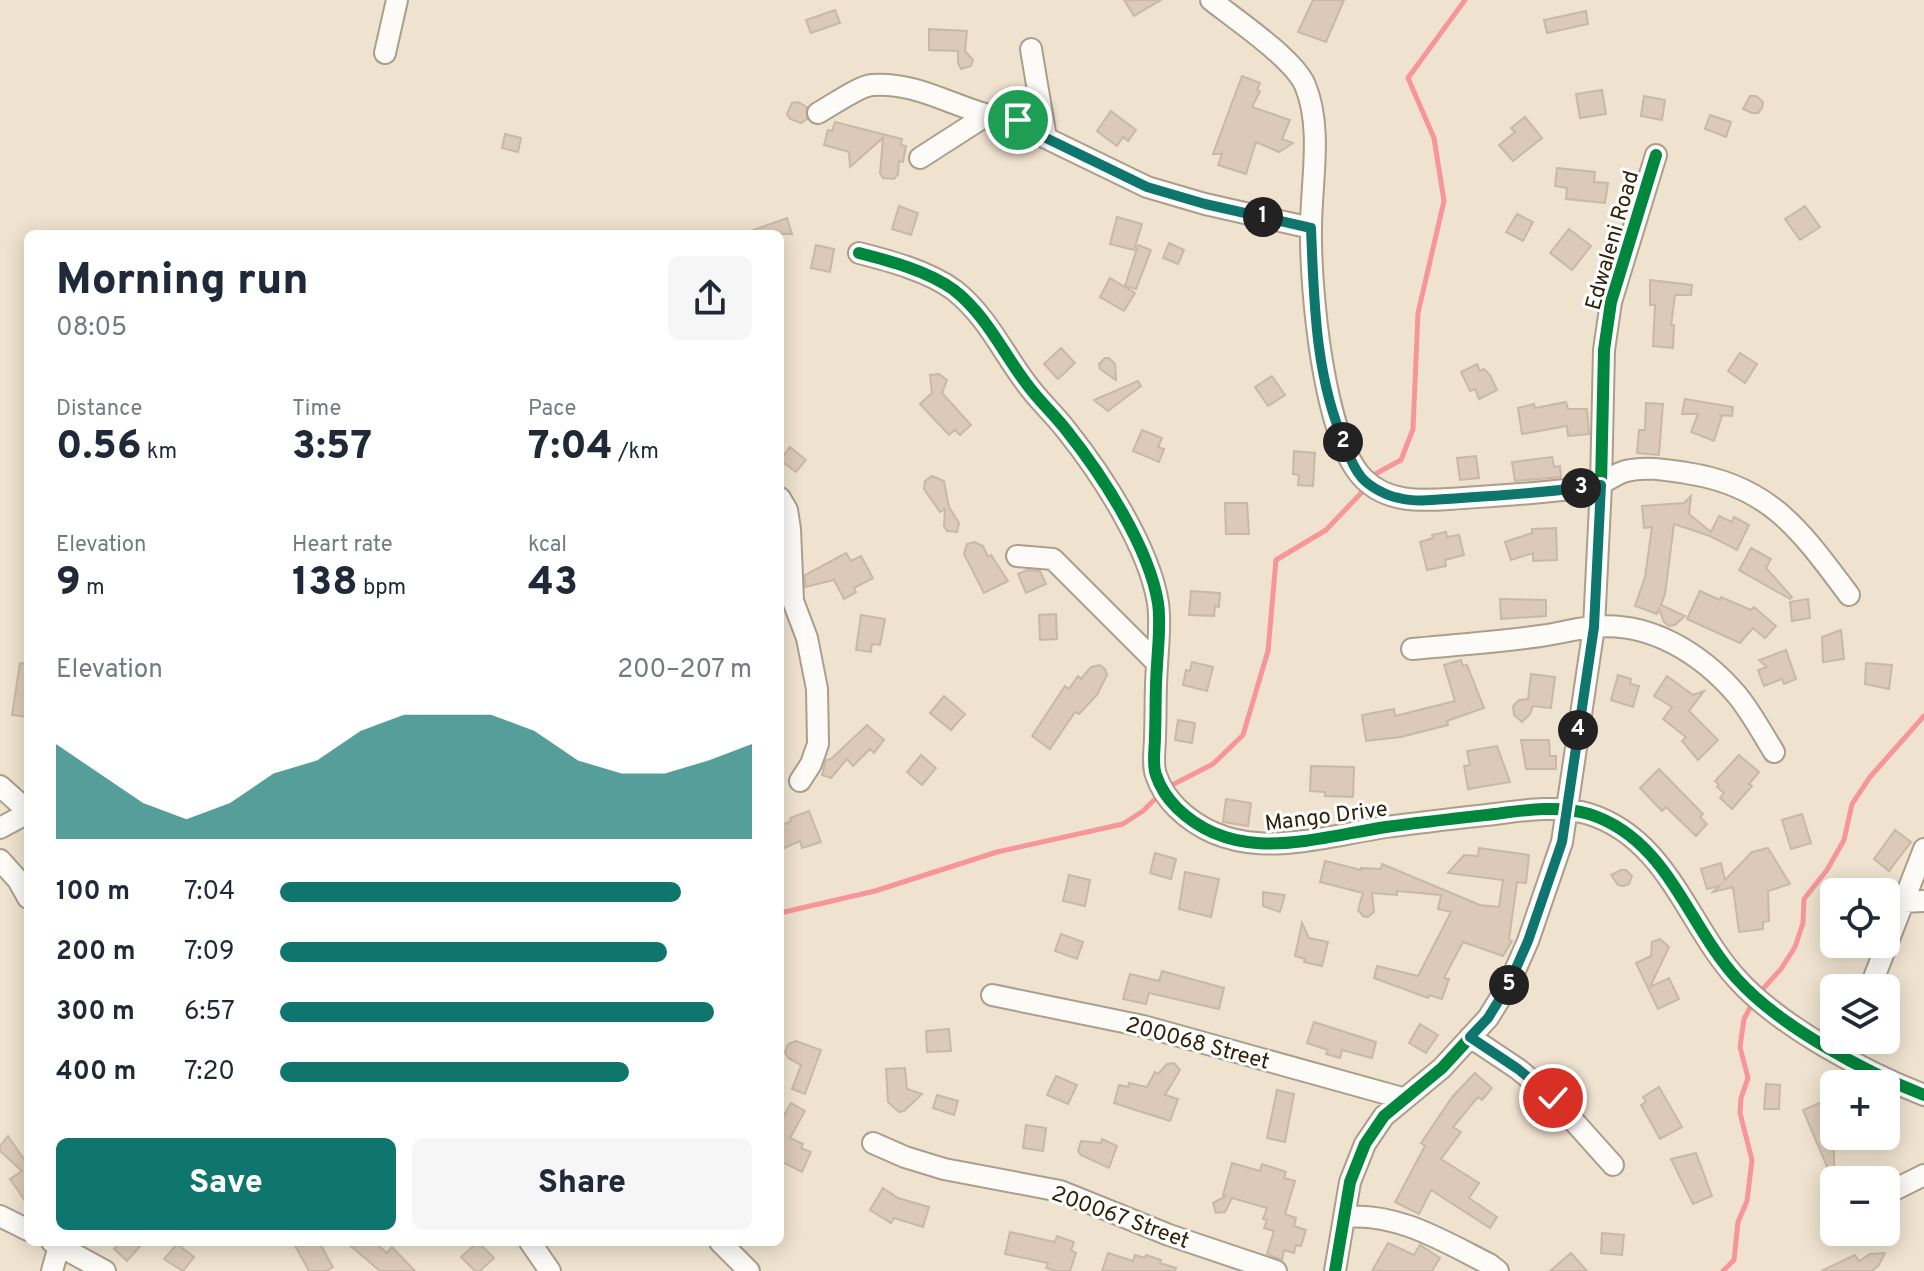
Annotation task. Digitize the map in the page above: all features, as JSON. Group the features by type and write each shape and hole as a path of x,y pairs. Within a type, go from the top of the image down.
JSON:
{"street":[{"path":"385,53 397,0"},
{"path":"1211,0 1280,55 1303,81 1311,104 1314,188 1311,228 1316,329 1337,427 1362,477 1375,488 1399,498 1426,500 1560,491 1601,485 1627,471 1662,469 1728,481 1765,501 1789,521 1849,595"},
{"path":"1031,49 1046,138"},
{"path":"818,113 869,85 923,91 987,115 1018,120 1034,127 1046,138 1147,187 1205,204 1311,228"},
{"path":"920,158 987,115"},
{"name":"Edwaleni Road","path":"1335,1271 1350,1182 1365,1144 1384,1116 1442,1068 1488,1018 1509,984 1528,941 1562,842 1594,627 1604,350 1611,302 1656,155"},
{"name":"Mango Drive","path":"859,253 887,260 951,288 977,310 1026,383 1068,432 1111,493 1145,559 1158,600 1160,626 1154,772 1177,808 1206,832 1230,840 1260,844 1305,841 1528,810 1566,809 1589,814 1618,827 1644,847 1675,885 1736,978 1758,1000 1820,1033"},
{"path":"784,505 790,529 793,601 807,638 817,689 818,744 811,764 800,781"},
{"path":"1017,556 1053,559 1157,663"},
{"path":"1412,649 1533,637 1594,627 1624,628 1652,634 1682,647 1712,670 1738,696 1774,752"},
{"path":"0,786 24,808"},
{"path":"0,828 24,814"},
{"path":"1875,974 1924,849"},
{"path":"0,860 24,891"},
{"path":"1902,902 1924,901"},
{"name":"200068 Street","path":"992,995 1143,1026 1402,1098"},
{"path":"1470,1037 1518,1069 1553,1098 1613,1165"},
{"name":"Mango Drive","path":"1857,1054 1924,1095"},
{"name":"200067 Street","path":"873,1143 944,1169 1060,1191 1169,1235 1276,1271"},
{"path":"1900,1187 1924,1175"},
{"path":"1344,1217 1366,1215 1398,1222 1498,1271"},
{"path":"0,1216 24,1228"},
{"path":"52,1271 56,1246"},
{"path":"60,1246 105,1271"},
{"path":"533,1246 550,1271"},
{"path":"724,1246 749,1271"}],"building":[{"path":"1124,0 1161,0 1134,16"},
{"path":"1313,0 1344,0 1326,42 1298,32"},
{"path":"835,10 840,23 811,33 806,20"},
{"path":"1586,11 1588,24 1547,33 1544,20"},
{"path":"929,29 967,31 965,51 973,60 971,66 961,69 958,51 929,50"},
{"path":"1242,76 1260,83 1257,90 1260,91 1252,107 1290,120 1282,139 1293,143 1279,152 1256,142 1246,174 1218,165 1222,154 1213,154"},
{"path":"1602,90 1606,114 1580,118 1576,94"},
{"path":"1644,96 1665,100 1662,120 1641,116"},
{"path":"1750,96 1756,96 1763,102 1758,113 1743,109"},
{"path":"798,102 807,107 807,119 801,123 790,119 787,114 792,103"},
{"path":"1111,111 1136,130 1128,141 1123,137 1117,146 1097,131"},
{"path":"1710,115 1731,122 1726,137 1705,129"},
{"path":"1525,117 1542,138 1513,161 1499,145 1515,132 1511,128"},
{"path":"835,122 902,139 901,145 906,146 903,162 899,161 898,174 894,179 883,178 880,173 883,138 850,167 849,152 824,145 828,130 832,131"},
{"path":"505,134 521,138 518,152 502,148"},
{"path":"1557,168 1595,172 1594,182 1608,183 1605,203 1566,199 1567,188 1555,186"},
{"path":"899,206 918,213 911,235 892,229"},
{"path":"1805,206 1820,227 1800,240 1785,219"},
{"path":"1517,214 1533,222 1523,241 1506,232"},
{"path":"1117,217 1142,224 1134,250 1110,244"},
{"path":"787,218 792,234 784,234 784,230 754,230"},
{"path":"1569,229 1591,246 1572,270 1550,253"},
{"path":"1169,243 1184,250 1178,264 1163,258"},
{"path":"816,245 834,249 830,272 811,268"},
{"path":"1138,245 1151,250 1136,289 1125,286"},
{"path":"1110,278 1135,293 1124,311 1100,297"},
{"path":"1650,280 1692,285 1691,295 1675,295 1671,325 1674,325 1673,348 1653,346 1655,305 1650,305"},
{"path":"1061,348 1075,363 1058,379 1044,364"},
{"path":"1740,353 1757,364 1745,383 1728,371"},
{"path":"1105,358 1115,364 1116,380 1100,369 1099,364"},
{"path":"1477,364 1480,371 1484,369 1490,375 1497,390 1479,399 1475,389 1470,391 1461,372"},
{"path":"939,374 947,380 942,393 971,425 960,435 955,430 949,435 920,404 932,393 930,375"},
{"path":"1272,376 1285,395 1268,406 1255,387"},
{"path":"1138,381 1141,386 1108,411 1094,400"},
{"path":"1685,399 1733,407 1732,416 1719,415 1722,416 1714,441 1691,432 1698,414 1682,414"},
{"path":"1566,402 1568,409 1587,409 1589,434 1568,436 1567,426 1522,434 1518,408"},
{"path":"1646,403 1663,404 1659,455 1637,453 1639,430 1645,430"},
{"path":"1142,430 1162,438 1158,447 1164,449 1159,462 1133,451"},
{"path":"790,447 806,460 796,472 784,463 784,455"},
{"path":"1294,451 1315,453 1313,486 1298,485 1299,475 1293,474"},
{"path":"1476,456 1479,478 1460,480 1457,458"},
{"path":"1552,457 1554,467 1560,466 1561,477 1515,481 1512,462"},
{"path":"932,476 944,481 949,507 959,523 957,532 947,531 944,526 945,509 940,512 924,489 925,481"},
{"path":"1691,496 1689,514 1711,532 1719,516 1732,522 1734,517 1749,525 1737,550 1710,536 1674,524 1661,605 1685,616 1669,626 1659,609 1657,614 1635,606 1645,577 1652,527 1644,528 1642,506 1684,503"},
{"path":"1225,503 1247,503 1249,534 1226,534"},
{"path":"1556,528 1557,560 1533,561 1533,553 1511,560 1505,542 1532,533 1532,529"},
{"path":"1446,532 1447,537 1459,535 1464,555 1445,560 1446,566 1427,570 1420,542"},
{"path":"974,542 983,546 988,557 991,555 1008,581 984,593 964,554 967,544"},
{"path":"1751,548 1771,559 1766,568 1792,597 1790,599 1739,570"},
{"path":"846,553 851,561 861,556 873,578 854,588 856,592 844,599 834,580 805,587 805,575"},
{"path":"1027,570 1040,571 1046,584 1026,593 1018,574"},
{"path":"1191,591 1220,593 1219,607 1215,606 1214,616 1189,615"},
{"path":"1700,591 1751,610 1754,607 1776,626 1765,638 1753,628 1740,643 1687,619"},
{"path":"1500,599 1546,600 1546,616 1501,619"},
{"path":"1808,599 1810,618 1792,621 1790,602"},
{"path":"1056,614 1057,639 1040,640 1039,615"},
{"path":"861,615 885,619 880,645 872,644 871,652 856,650"},
{"path":"1841,630 1844,659 1823,662 1822,637"},
{"path":"1786,650 1796,679 1784,684 1782,679 1764,686 1758,670 1767,667 1759,660"},
{"path":"1461,660 1463,666 1467,665 1484,708 1447,721 1448,725 1401,737 1366,741 1362,715 1394,709 1395,716 1455,701 1444,665"},
{"path":"1192,662 1213,667 1207,691 1183,685 1186,670 1190,671"},
{"path":"20,663 24,664 24,716 12,715"},
{"path":"1866,663 1892,665 1889,689 1865,684"},
{"path":"1100,665 1107,675 1097,695 1079,714 1075,712 1050,749 1032,736 1065,686 1069,689 1078,676 1081,679 1091,667"},
{"path":"1531,674 1555,677 1551,708 1533,706 1522,722 1514,715 1513,706 1519,700 1528,699"},
{"path":"1618,675 1631,679 1630,684 1639,686 1633,707 1611,700"},
{"path":"1667,676 1693,695 1704,691 1689,711 1718,740 1698,760 1682,741 1686,737 1663,719 1672,707 1654,696"},
{"path":"944,696 965,714 951,730 930,713"},
{"path":"1178,720 1195,723 1192,743 1175,740"},
{"path":"867,725 884,740 874,753 870,749 853,766 847,759 831,778 822,775 826,760 831,759"},
{"path":"1521,740 1549,740 1550,756 1556,756 1556,769 1526,769"},
{"path":"1497,746 1510,782 1468,789 1464,766 1470,765 1467,751"},
{"path":"921,755 936,768 922,785 907,772"},
{"path":"1739,755 1759,772 1749,784 1752,786 1732,809 1720,798 1724,793 1715,781"},
{"path":"1311,766 1354,767 1353,797 1325,796 1325,792 1310,791"},
{"path":"1659,769 1703,814 1700,817 1707,824 1696,836 1666,807 1662,811 1640,788"},
{"path":"1226,799 1251,803 1248,826 1223,822"},
{"path":"809,811 821,842 802,848 800,841 784,848 784,824 791,821 790,818"},
{"path":"1802,814 1811,843 1791,849 1782,820"},
{"path":"1895,830 1911,842 1889,871 1874,859"},
{"path":"1479,848 1529,855 1526,883 1517,882 1509,939 1512,941 1503,956 1463,942 1444,978 1449,979 1442,999 1429,995 1428,998 1374,978 1377,966 1418,976 1451,912 1438,909 1441,895 1397,891 1397,895 1372,893 1374,912 1368,917 1363,916 1358,910 1363,893 1320,882 1325,861 1361,870 1381,869 1382,864 1480,905 1499,907 1503,880 1448,873 1464,855 1478,856"},
{"path":"1768,848 1790,884 1768,891 1769,921 1763,922 1763,929 1739,932 1733,887 1713,892 1719,886 1707,889 1701,869 1721,863 1725,880 1752,852"},
{"path":"1155,853 1176,859 1171,879 1150,873"},
{"path":"1621,870 1632,876 1629,884 1624,886 1618,885 1611,875"},
{"path":"1185,872 1219,879 1211,917 1179,909"},
{"path":"1069,875 1090,880 1085,906 1063,901"},
{"path":"1263,892 1285,895 1280,912 1263,906"},
{"path":"1302,923 1309,938 1328,942 1322,966 1304,962 1305,959 1295,956"},
{"path":"1061,934 1083,942 1077,959 1055,951"},
{"path":"1660,939 1669,947 1650,987 1669,978 1679,999 1658,1009 1636,963 1651,956 1652,942"},
{"path":"1162,971 1224,988 1219,1009 1149,993 1146,1004 1123,999 1130,974 1159,981"},
{"path":"1314,1022 1376,1042 1372,1058 1342,1050 1340,1058 1307,1043"},
{"path":"1420,1024 1438,1035 1426,1053 1409,1043"},
{"path":"949,1029 951,1051 927,1052 926,1031"},
{"path":"796,1041 821,1050 805,1094 792,1089 801,1065 788,1058 785,1052 788,1044"},
{"path":"1174,1063 1180,1070 1165,1095 1178,1099 1170,1121 1114,1103 1119,1085 1128,1087 1129,1083 1147,1087 1155,1072 1158,1074 1167,1064"},
{"path":"905,1068 907,1089 922,1094 899,1112 888,1102 886,1069"},
{"path":"1475,1073 1492,1088 1482,1100 1478,1097 1453,1127 1461,1132 1441,1159 1479,1183 1469,1198 1497,1217 1490,1228 1431,1190 1419,1214 1395,1202 1425,1146 1421,1143 1453,1096"},
{"path":"1056,1076 1077,1085 1068,1104 1047,1095"},
{"path":"1766,1084 1780,1085 1779,1109 1764,1109"},
{"path":"1659,1087 1682,1127 1660,1139 1641,1105 1646,1102 1643,1097"},
{"path":"1277,1090 1294,1094 1285,1142 1267,1138"},
{"path":"937,1095 958,1101 954,1115 933,1108"},
{"path":"791,1103 805,1111 790,1138 811,1152 802,1172 784,1163 784,1115"},
{"path":"1820,1103 1820,1150 1834,1150 1834,1166 1827,1166 1803,1110"},
{"path":"1026,1125 1046,1128 1043,1151 1023,1148"},
{"path":"8,1136 24,1159 24,1199 10,1179 22,1171 0,1151"},
{"path":"1102,1139 1117,1146 1109,1168 1078,1151 1081,1141 1101,1143"},
{"path":"1696,1153 1712,1196 1693,1204 1671,1159"},
{"path":"1232,1163 1260,1171 1262,1164 1286,1172 1284,1178 1295,1181 1285,1214 1296,1218 1294,1226 1306,1230 1301,1246 1296,1245 1294,1253 1284,1250 1282,1260 1267,1254 1274,1231 1264,1228 1267,1208 1232,1198 1225,1212 1216,1213 1213,1203 1226,1196 1223,1195"},
{"path":"883,1188 898,1198 929,1207 923,1227 894,1218 891,1223 870,1210"},
{"path":"1010,1232 1055,1242 1057,1236 1074,1242 1071,1250 1076,1253 1070,1271 1056,1271 1046,1268 1048,1263 1005,1254"},
{"path":"1602,1233 1624,1235 1622,1255 1601,1253"},
{"path":"1388,1243 1414,1255 1420,1245 1440,1258 1432,1271 1372,1271"},
{"path":"117,1246 140,1246 127,1261 114,1249"},
{"path":"175,1246 194,1257 183,1271 164,1259"},
{"path":"295,1246 321,1246 333,1267 326,1271 309,1271"},
{"path":"351,1246 379,1246 387,1253 392,1247 415,1271 380,1271"},
{"path":"473,1246 482,1246 494,1258 480,1271 475,1271 461,1257"},
{"path":"1108,1253 1133,1261 1135,1255 1145,1258 1146,1255 1176,1268 1175,1271 1102,1271"},
{"path":"1571,1253 1587,1271 1550,1271"},
{"path":"1885,1253 1872,1271 1821,1271 1855,1255 1859,1261 1870,1254"}],"waterway":[{"path":"1377,473 1401,460 1413,429 1418,313 1444,201 1434,138 1408,78 1465,0"},
{"path":"1174,784 1213,764 1243,735 1268,651 1276,560 1326,530 1364,490"},
{"path":"1762,990 1795,947 1803,923 1804,899 1827,870 1844,840 1852,804 1870,777 1924,716"},
{"path":"784,912 875,891 997,852 1123,824 1143,811 1160,794"},
{"path":"1723,1271 1734,1260 1738,1222 1747,1201 1752,1160 1740,1113 1748,1078 1740,1047 1744,1019 1752,1004"}],"cycle path":[{"path":"1335,1271 1350,1182 1365,1144 1384,1116 1442,1068 1488,1018 1509,984 1528,941 1562,842 1594,627 1604,350 1611,302 1656,155"},
{"path":"859,253 921,272 944,283 965,300 985,322 1031,389 1081,449 1122,512 1145,559 1158,603 1154,766 1162,788 1177,808 1200,826 1224,837 1277,843 1530,810 1554,809 1589,814 1616,826 1657,863 1720,958 1738,980 1777,1015 1876,1074 1924,1095"}],"route":[{"path":"1018,120 1034,127 1046,138 1147,187 1205,204 1311,228 1316,329 1337,427 1362,477 1375,488 1399,498 1426,500 1560,491 1601,485 1594,627 1562,842 1528,941 1509,984 1488,1018 1470,1037 1518,1069 1553,1098"}]}
